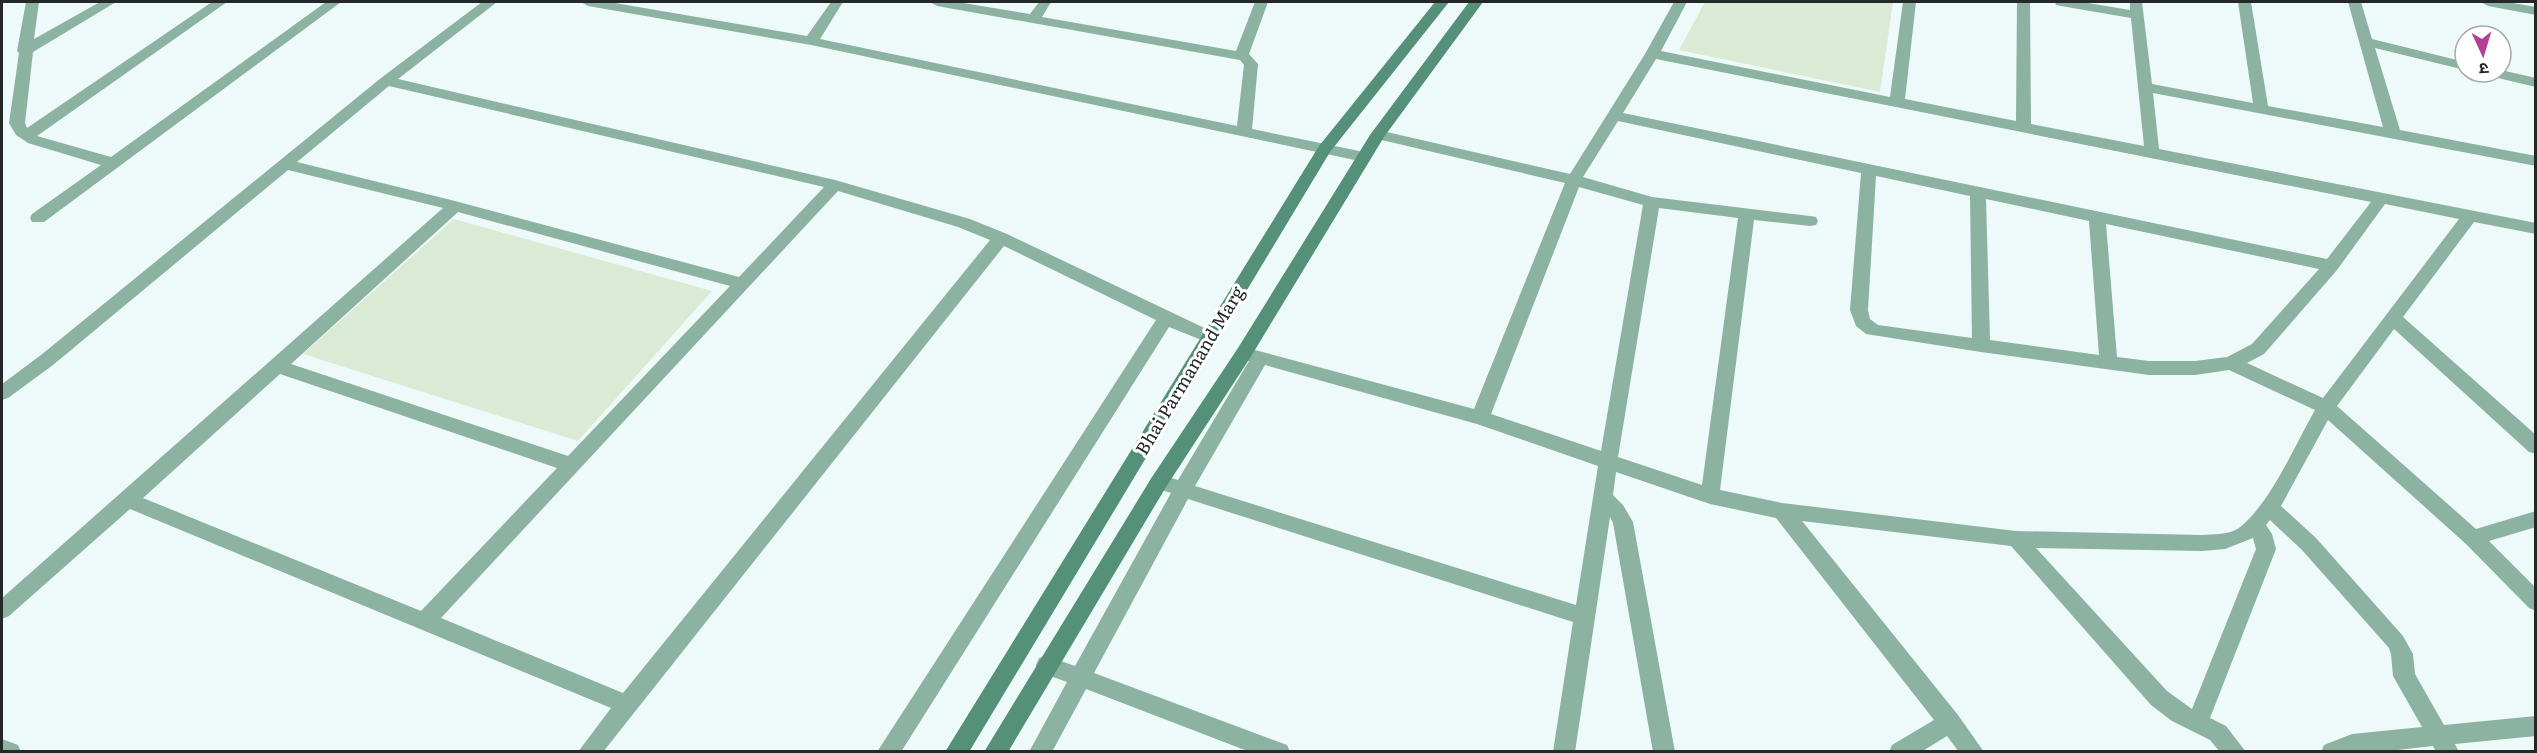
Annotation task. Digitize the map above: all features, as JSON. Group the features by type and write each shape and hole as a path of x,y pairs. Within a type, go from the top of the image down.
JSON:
{"street":[{"path":"32,2 24,51 17,123 21,132 33,140 113,163"},
{"path":"24,51 109,2"},
{"path":"26,136 220,2"},
{"path":"38,218 334,2"},
{"path":"2,393 47,360 386,81 490,2"},
{"path":"588,2 811,41 1364,157"},
{"path":"811,41 837,2"},
{"path":"937,2 1241,56 1251,63 1244,132"},
{"path":"1034,18 1045,2"},
{"path":"1241,56 1262,2"},
{"name":"Bhai Parmanand Marg","path":"956,752 1324,149 1442,2"},
{"name":"Bhai Parmanand Marg","path":"995,752 1158,482 1252,356 1378,135 1476,2"},
{"path":"1480,418 1574,180 1652,54 1680,2"},
{"path":"1897,103 1910,2"},
{"path":"2023,128 2024,2"},
{"path":"2061,2 2137,8 2152,153"},
{"path":"2245,2 2261,109"},
{"path":"2354,2 2393,134"},
{"path":"2488,2 2535,11"},
{"path":"2366,42 2453,63"},
{"path":"1652,54 2535,229"},
{"path":"2513,78 2535,83"},
{"path":"386,81 835,185 964,223 1001,238 1209,337"},
{"path":"2145,87 2535,161"},
{"path":"1614,116 2331,266"},
{"path":"1378,135 1574,180 1652,202 1810,221"},
{"path":"285,164 455,206 741,283"},
{"path":"1869,171 1859,319 1866,327 1876,331 2149,368 2195,368 2231,363 2258,349 2331,266 2381,199"},
{"path":"425,621 835,185"},
{"path":"1978,192 1981,346"},
{"path":"1564,752 1608,463 1652,202"},
{"path":"2,610 455,206"},
{"path":"1710,496 1747,214"},
{"path":"1040,752 1082,678 1252,356 1480,418 1710,496 1782,511 2016,539 2202,543 2244,535 2270,508 2326,407 2470,216"},
{"path":"2097,218 2109,364"},
{"path":"589,752 1001,238"},
{"path":"888,752 1166,318"},
{"path":"2394,319 2535,447"},
{"path":"2231,363 2326,407 2473,538 2535,602"},
{"path":"277,366 571,465"},
{"path":"1158,482 1585,617"},
{"path":"1603,498 1623,522 1664,752"},
{"path":"128,500 627,704"},
{"path":"2270,508 2309,544 2396,642 2402,654 2404,676 2443,744"},
{"path":"1782,511 1973,752"},
{"path":"2473,538 2535,519"},
{"path":"2198,722 2266,549 2262,534 2255,526"},
{"path":"2016,539 2144,683 2180,714 2218,733 2235,752"},
{"path":"1047,665 1279,752"},
{"path":"1899,752 1950,722"},
{"path":"2332,752 2352,744 2443,744 2535,726"},
{"path":"2,749 10,752"}],"green space":[{"path":"1705,2 1893,2 1880,92 1679,50"},
{"path":"454,219 712,291 578,441 303,354"}]}
